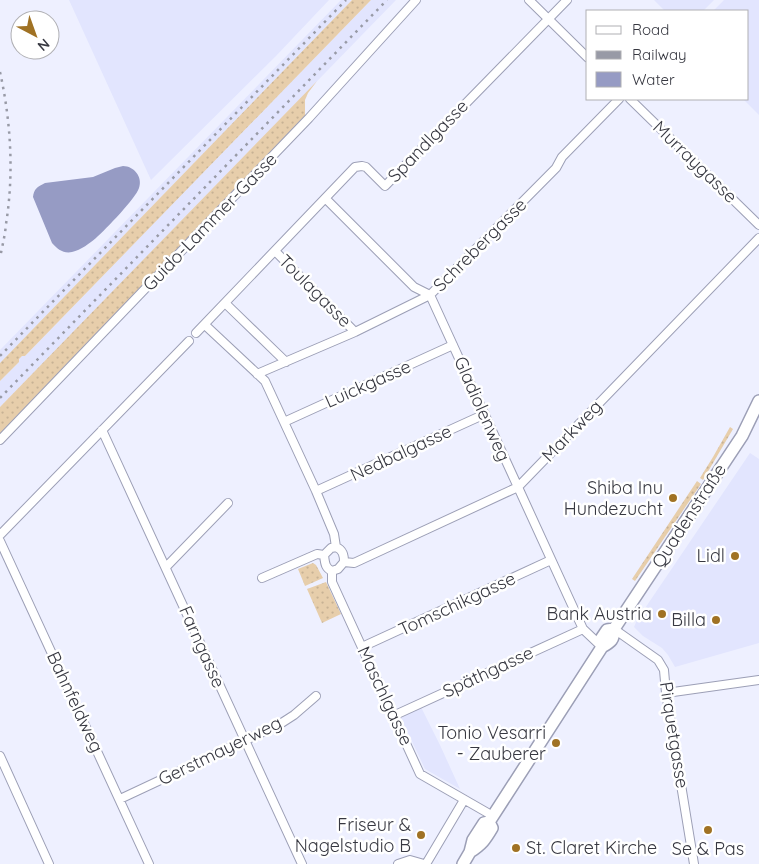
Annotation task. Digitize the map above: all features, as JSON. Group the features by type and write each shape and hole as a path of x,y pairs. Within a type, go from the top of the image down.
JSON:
{"street":[{"name":"Guido-Lammer-Gasse","path":"0,440 310,118 416,0"},
{"path":"529,0 586,56"},
{"name":"Spandlgasse","path":"205,325 358,166 366,167 385,186 566,0"},
{"name":"Schrebergasse","path":"257,374 355,332 430,295 556,168 562,157 618,100"},
{"name":"Murraygasse","path":"631,100 759,225"},
{"path":"326,199 414,286 430,295"},
{"name":"Markweg","path":"344,562 354,562 518,488 759,238"},
{"name":"Toulagasse","path":"275,251 355,332"},
{"name":"Gladiolenweg","path":"430,295 583,629 602,647"},
{"path":"226,303 286,362"},
{"path":"196,334 205,325 265,381 334,534 336,547"},
{"path":"0,536 189,341"},
{"name":"Luickgasse","path":"284,422 453,345"},
{"name":"Quadenstraße","path":"463,864 470,852 473,840 484,823 491,819 602,647 601,639 607,630 614,629 742,436 759,401"},
{"name":"Nedbalgasse","path":"316,492 485,414"},
{"name":"Farngasse","path":"102,430 302,864"},
{"path":"166,567 228,502"},
{"name":"Bahnfeldweg","path":"0,541 149,864"},
{"path":"331,548 340,548 343,552 344,562 338,569 332,572 325,564 324,555 331,548"},
{"path":"262,578 317,554 324,555"},
{"name":"Tomschikgasse","path":"362,647 551,560"},
{"name":"Maschlgasse","path":"332,572 332,582 420,774 464,800 491,819"},
{"name":"Späthgasse","path":"393,716 583,629"},
{"name":"Pirquetgasse","path":"614,629 658,660 664,670 666,693 694,864"},
{"path":"666,693 759,680"},
{"name":"Gerstmayerweg","path":"120,799 280,724 316,696"},
{"path":"0,756 49,864"},
{"path":"398,864 410,860 425,864 464,800"}],"shaded area":[{"path":"69,0 329,0 276,56 151,180"},
{"path":"341,0 352,0 0,363 0,350"},
{"path":"352,0 371,0 25,356 19,359 19,362 0,381 0,363"},
{"path":"371,0 396,0 0,407 0,381 18,363 19,359 25,356"},
{"path":"654,0 714,0 704,10 664,10"},
{"path":"724,0 759,0 759,115 744,100 749,100 749,10 714,10"},
{"path":"317,81 305,100 305,118 0,435 0,407"},
{"path":"730,427 733,429 703,480 700,478"},
{"path":"750,453 759,459 759,643 675,667 662,648 643,636 634,627"},
{"path":"697,481 701,484 635,581 632,579"},
{"path":"313,563 323,578 305,586 298,569"},
{"path":"326,582 341,614 322,623 307,589"},
{"path":"421,707 460,789 425,769 401,718"}],"water":[{"path":"123,166 134,170 140,180 137,193 127,206 101,234 82,248 63,252 56,247 52,243 33,197 36,188 45,183 93,177"}],"railway":[{"path":"0,356 346,0"},
{"path":"0,398 387,0"},
{"path":"0,72 7,110 11,167 5,233 0,258"}],"place":[{"name":"Shiba Inu Hundezucht","path":"673,498"},
{"name":"Lidl","path":"735,556"},
{"name":"Bank Austria","path":"662,614"},
{"name":"Billa","path":"716,620"},
{"name":"Tonio Vesarri - Zauberer","path":"556,743"},
{"name":"Se & Pas","path":"708,830"},
{"name":"Friseur & Nagelstudio B","path":"421,835"},
{"name":"St. Claret Kirche","path":"516,848"}]}
